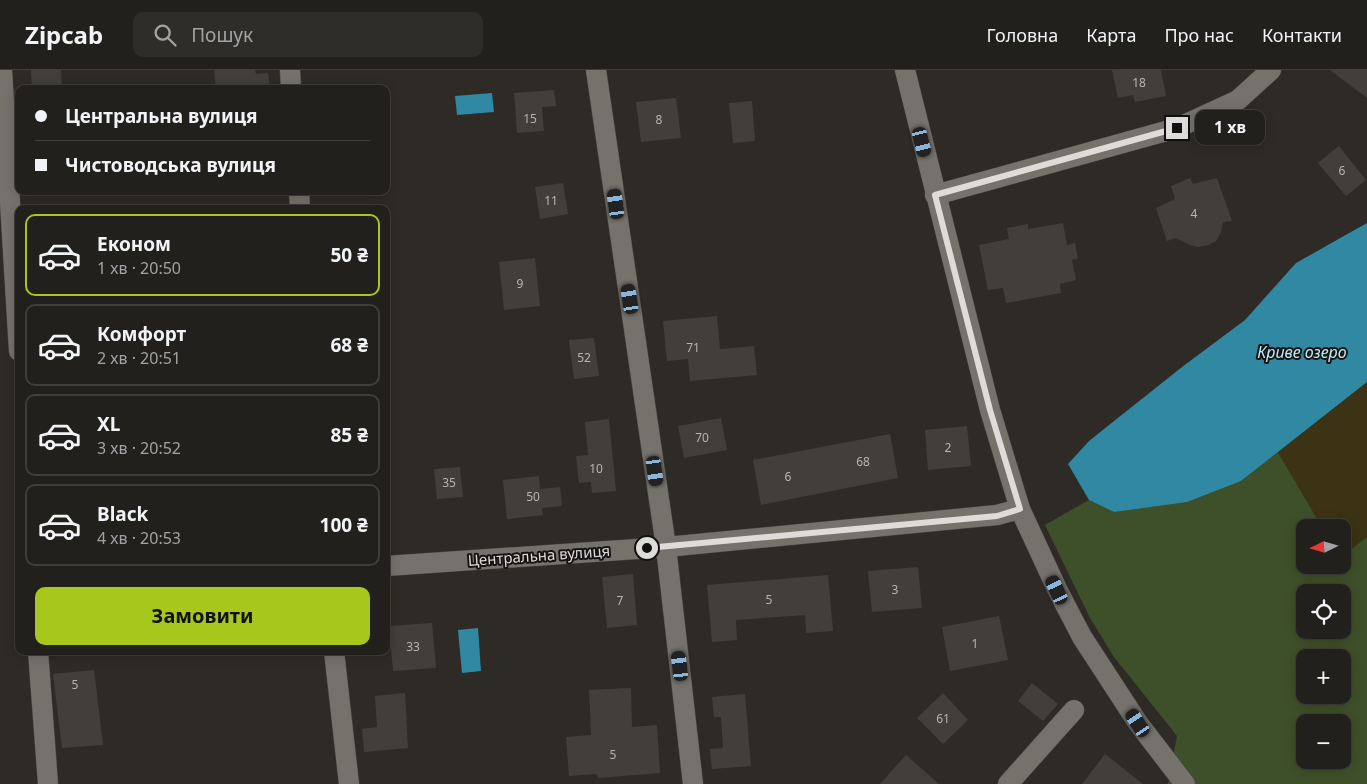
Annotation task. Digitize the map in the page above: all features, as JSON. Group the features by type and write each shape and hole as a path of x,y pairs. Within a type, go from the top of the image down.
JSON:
{"street":[{"path":"2,70 15,285"},
{"path":"290,70 291,85"},
{"path":"596,70 666,547 693,784"},
{"path":"905,70 990,410 1020,509 1057,590 1082,637 1138,723 1185,784"},
{"path":"935,195 1177,128 1238,100 1272,70"},
{"name":"Центральна вулиця","path":"390,566 666,547 997,516 1020,509"},
{"path":"38,655 48,784"},
{"path":"334,655 349,784"},
{"path":"1008,784 1074,710"}],"green space":[{"path":"1278,452 1317,519 1296,519 1296,574 1351,574 1351,549 1367,537 1367,784 1168,784 1177,736 1114,657 1090,618 1045,525 1089,500 1114,512 1241,481"}],"sand":[{"path":"1367,382 1367,537 1351,549 1351,519 1317,519 1278,452"}],"water":[{"path":"492,93 494,112 457,115 455,96"},
{"name":"Криве озеро","path":"1367,223 1367,382 1241,481 1187,502 1114,512 1089,500 1068,464 1089,441 1245,320 1296,263"},
{"path":"478,628 481,671 462,673 458,630"}],"building":[{"path":"31,70 61,70 62,85 32,85"},
{"path":"214,70 255,70 256,74 268,73 270,85 216,85"},
{"path":"1112,70 1161,70 1166,96 1135,102 1133,95 1118,98"},
{"path":"1330,70 1367,70 1367,98"},
{"path":"554,90 556,106 542,107 544,131 517,133 514,93"},
{"path":"676,98 681,138 641,142 636,102"},
{"path":"752,101 755,141 733,143 729,103"},
{"path":"1339,146 1366,180 1346,196 1318,163"},
{"path":"1190,178 1193,184 1217,178 1232,221 1223,222 1221,232 1216,241 1198,247 1176,238 1167,241 1156,208 1175,199 1171,186"},
{"path":"563,183 568,214 540,219 535,187"},
{"path":"1063,223 1067,245 1075,243 1078,259 1072,260 1076,280 1060,284 1061,293 1006,303 1003,288 988,290 979,245 1009,239 1007,228 1028,224 1028,229"},
{"path":"535,258 540,306 504,310 499,262"},
{"path":"717,316 720,349 754,346 757,375 690,381 688,359 667,361 663,321"},
{"path":"594,338 599,376 574,379 569,340"},
{"path":"721,418 727,450 684,458 678,426"},
{"path":"609,419 616,491 592,493 591,482 579,483 576,456 588,455 585,422"},
{"path":"967,426 971,466 928,470 925,430"},
{"path":"890,434 898,478 761,505 753,460"},
{"path":"460,467 463,497 437,499 434,469"},
{"path":"539,476 540,489 560,487 562,506 542,508 543,515 507,519 503,480"},
{"path":"918,567 922,608 872,612 868,571"},
{"path":"633,574 637,625 607,628 602,577"},
{"path":"828,575 833,631 806,633 805,615 736,620 737,640 712,642 707,585"},
{"path":"999,616 1008,660 950,671 942,627"},
{"path":"432,623 436,668 393,671 390,626"},
{"path":"94,670 103,745 62,748 53,674"},
{"path":"1032,683 1058,704 1043,721 1018,701"},
{"path":"631,688 632,727 657,725 660,773 598,778 597,774 569,776 566,737 591,735 589,690"},
{"path":"405,693 408,748 364,752 362,729 377,727 375,696"},
{"path":"943,693 968,720 943,744 917,718"},
{"path":"745,694 751,766 712,769 710,749 723,748 721,717 714,717 712,697"},
{"path":"1105,754 1143,784 1082,784"},
{"path":"906,755 939,784 880,784"}],"route":[{"path":"647,548 997,516 1020,509 1004,462 935,195 1177,128"}]}
